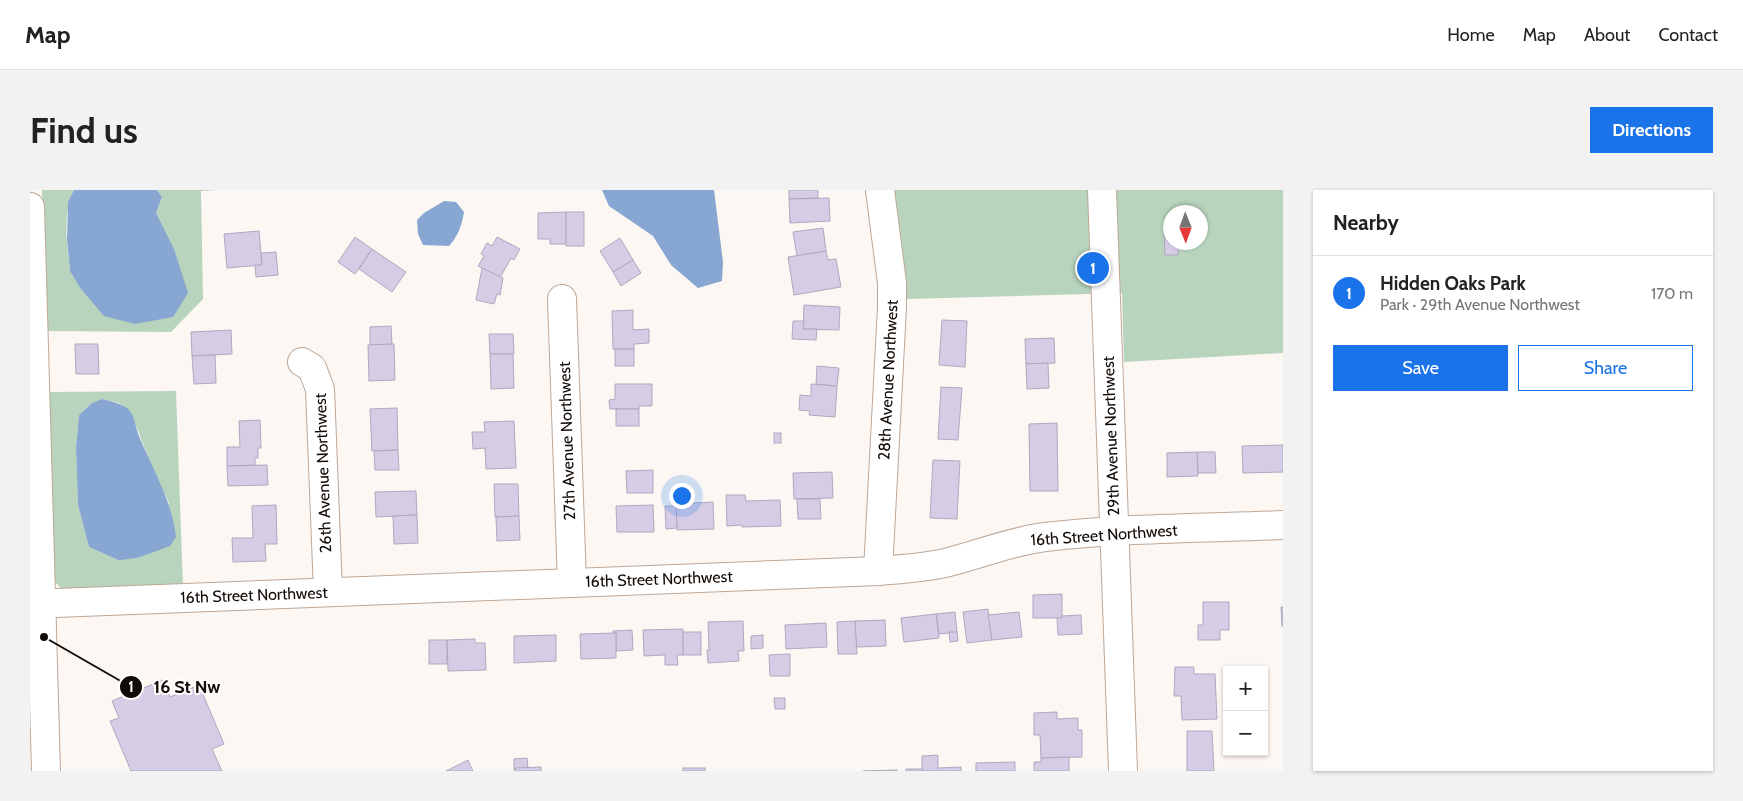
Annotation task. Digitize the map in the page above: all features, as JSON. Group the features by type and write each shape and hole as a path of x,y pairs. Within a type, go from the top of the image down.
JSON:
{"street":[{"name":"28th Avenue Northwest","path":"878,571 892,307 892,283 880,190"},
{"name":"29th Avenue Northwest","path":"1102,190 1123,771"},
{"path":"30,207 35,604 46,771"},
{"name":"27th Avenue Northwest","path":"562,299 572,582"},
{"name":"26th Avenue Northwest","path":"302,362 312,368 320,389 328,592"},
{"name":"16th Street Northwest","path":"35,604 878,571 948,562 1043,537 1283,525"}],"green space":[{"path":"42,190 74,190 70,200 67,219 70,271 161,225 156,213 162,197 157,190 218,190 201,191 203,299 171,332 46,331"},
{"path":"894,190 1283,190 1283,353 1124,362 1122,293 907,299"},
{"path":"176,391 183,587 62,589 56,583 52,575 48,392","holes":["102,399 119,403 131,412 153,470 169,503 137,558 118,560 89,547 78,505 76,447 79,415 92,403"]}],"water":[{"path":"74,190 157,190 162,197 156,213 174,249 188,293 173,317 135,324 104,316 81,289 70,271 67,240 68,202"},
{"path":"602,190 714,190 723,262 722,281 698,288 671,265 653,236 609,206"},
{"path":"444,201 456,202 464,212 461,226 449,246 423,245 418,234 417,220 424,213"},
{"path":"102,399 121,404 132,414 139,436 166,498 174,524 176,537 170,546 137,558 118,560 89,547 78,505 76,447 79,415 92,403"}],"building":[{"path":"789,190 818,190 818,198 789,199"},
{"path":"829,198 830,221 790,223 789,199"},
{"path":"566,212 566,244 550,244 550,239 538,239 538,213"},
{"path":"566,212 584,212 584,246 566,246"},
{"path":"823,228 826,251 797,256 793,232"},
{"path":"259,231 262,265 227,268 224,234"},
{"path":"355,237 372,249 355,274 338,262"},
{"path":"497,237 520,249 514,260 511,258 500,278 478,266 484,256 481,254 487,243 492,246"},
{"path":"620,238 633,260 613,272 600,251"},
{"path":"372,249 406,272 392,292 359,269"},
{"path":"1165,250 1178,250 1178,255 1165,255"},
{"path":"826,251 828,260 836,259 841,287 794,295 788,257"},
{"path":"276,252 278,275 256,277 255,265 262,265 261,253"},
{"path":"633,260 641,273 621,286 613,272"},
{"path":"482,268 503,278 500,295 497,294 494,304 476,300"},
{"path":"804,305 840,307 839,330 803,329"},
{"path":"633,310 633,330 649,329 649,343 634,344 634,349 613,349 612,311"},
{"path":"942,320 967,321 965,367 939,365"},
{"path":"793,321 804,321 803,329 817,329 816,340 792,339"},
{"path":"391,326 392,344 370,345 370,327"},
{"path":"231,330 232,354 192,356 191,332"},
{"path":"489,334 513,334 514,354 490,354"},
{"path":"1054,338 1055,363 1026,364 1025,339"},
{"path":"75,344 98,344 99,374 76,374"},
{"path":"394,344 395,380 369,381 368,345"},
{"path":"615,349 634,349 634,366 615,366"},
{"path":"490,354 513,354 514,388 491,389"},
{"path":"215,355 216,383 194,384 192,356"},
{"path":"1048,363 1049,388 1027,389 1026,364"},
{"path":"817,366 839,368 837,386 816,384"},
{"path":"615,384 652,384 652,406 639,406 639,409 610,409 609,400 615,399"},
{"path":"811,384 837,386 835,417 809,415 810,411 799,410 800,395 811,396"},
{"path":"941,387 962,388 958,440 938,439"},
{"path":"397,408 398,450 372,451 370,409"},
{"path":"616,409 639,409 639,426 616,426"},
{"path":"260,420 261,448 258,448 258,458 255,458 255,465 227,466 227,447 240,447 239,421"},
{"path":"514,421 516,468 486,469 485,448 473,449 472,432 485,432 484,422"},
{"path":"1057,423 1058,491 1030,491 1029,424"},
{"path":"774,433 781,433 781,443 774,443"},
{"path":"1283,445 1283,472 1243,473 1242,446"},
{"path":"398,450 399,470 375,470 374,451"},
{"path":"1197,452 1215,452 1216,473 1198,473"},
{"path":"1197,452 1198,476 1167,477 1167,453"},
{"path":"933,460 960,461 957,519 930,518"},
{"path":"267,465 268,485 228,486 227,466"},
{"path":"653,470 653,493 627,493 626,471"},
{"path":"832,472 833,498 794,499 793,473"},
{"path":"494,484 518,484 519,516 495,517"},
{"path":"416,491 417,515 376,517 375,492"},
{"path":"726,495 745,495 746,501 780,500 781,526 727,526"},
{"path":"797,499 820,499 821,519 798,519"},
{"path":"713,502 714,529 677,530 676,504"},
{"path":"276,505 277,544 265,544 266,561 233,562 232,538 253,538 252,506"},
{"path":"653,505 654,532 617,532 616,506"},
{"path":"665,506 676,506 677,528 666,529"},
{"path":"417,515 418,543 394,544 393,516"},
{"path":"519,516 520,540 497,541 496,517"},
{"path":"1062,594 1062,618 1033,618 1033,595"},
{"path":"1203,602 1229,602 1229,630 1220,630 1220,640 1198,640 1198,625 1203,625"},
{"path":"1281,607 1283,607 1283,626 1282,626"},
{"path":"988,609 992,640 967,643 963,612"},
{"path":"955,612 957,632 939,634 936,614"},
{"path":"1019,612 1022,637 992,640 988,615"},
{"path":"936,614 939,638 904,642 901,618"},
{"path":"1081,615 1082,634 1058,635 1057,618"},
{"path":"885,620 886,646 856,647 855,621"},
{"path":"743,621 744,651 738,651 739,661 708,663 708,622"},
{"path":"855,621 857,654 838,654 837,622"},
{"path":"826,623 827,647 786,649 785,625"},
{"path":"683,629 683,655 677,655 678,665 665,665 665,655 644,656 643,630"},
{"path":"632,630 633,650 616,651 616,633 613,633 613,631"},
{"path":"683,632 701,632 701,655 683,655"},
{"path":"949,632 957,632 958,641 950,642"},
{"path":"616,633 616,658 581,659 580,634"},
{"path":"556,635 556,661 514,663 514,636"},
{"path":"763,635 763,648 751,649 751,636"},
{"path":"475,639 475,643 485,643 486,670 448,671 447,640"},
{"path":"429,640 447,640 447,664 429,664"},
{"path":"790,654 790,676 770,676 769,655"},
{"path":"1175,667 1194,667 1194,674 1215,674 1217,719 1182,720 1181,696 1174,696"},
{"path":"163,680 170,697 199,685 224,744 212,749 222,771 131,771 110,721 119,718 112,701"},
{"path":"774,698 785,698 785,709 775,709"},
{"path":"1057,712 1057,719 1078,718 1078,730 1082,730 1082,757 1041,758 1040,735 1034,735 1034,713"},
{"path":"1187,731 1212,731 1214,771 1187,771"},
{"path":"938,755 938,768 961,767 961,771 922,771 922,756"},
{"path":"1069,757 1069,771 1034,771 1034,762 1041,762 1041,758"},
{"path":"527,758 528,768 514,770 514,759"},
{"path":"468,760 473,771 446,771"},
{"path":"1015,762 1015,771 976,771 976,763"},
{"path":"541,767 541,771 515,771 515,768"},
{"path":"683,768 705,768 705,771 683,771"},
{"path":"906,769 922,769 922,771 906,771"},
{"path":"897,770 897,771 863,771"}],"place":[{"name":"Hidden Oaks Park","path":"1093,268"},
{"name":"16 St Nw","path":"44,637"}]}
